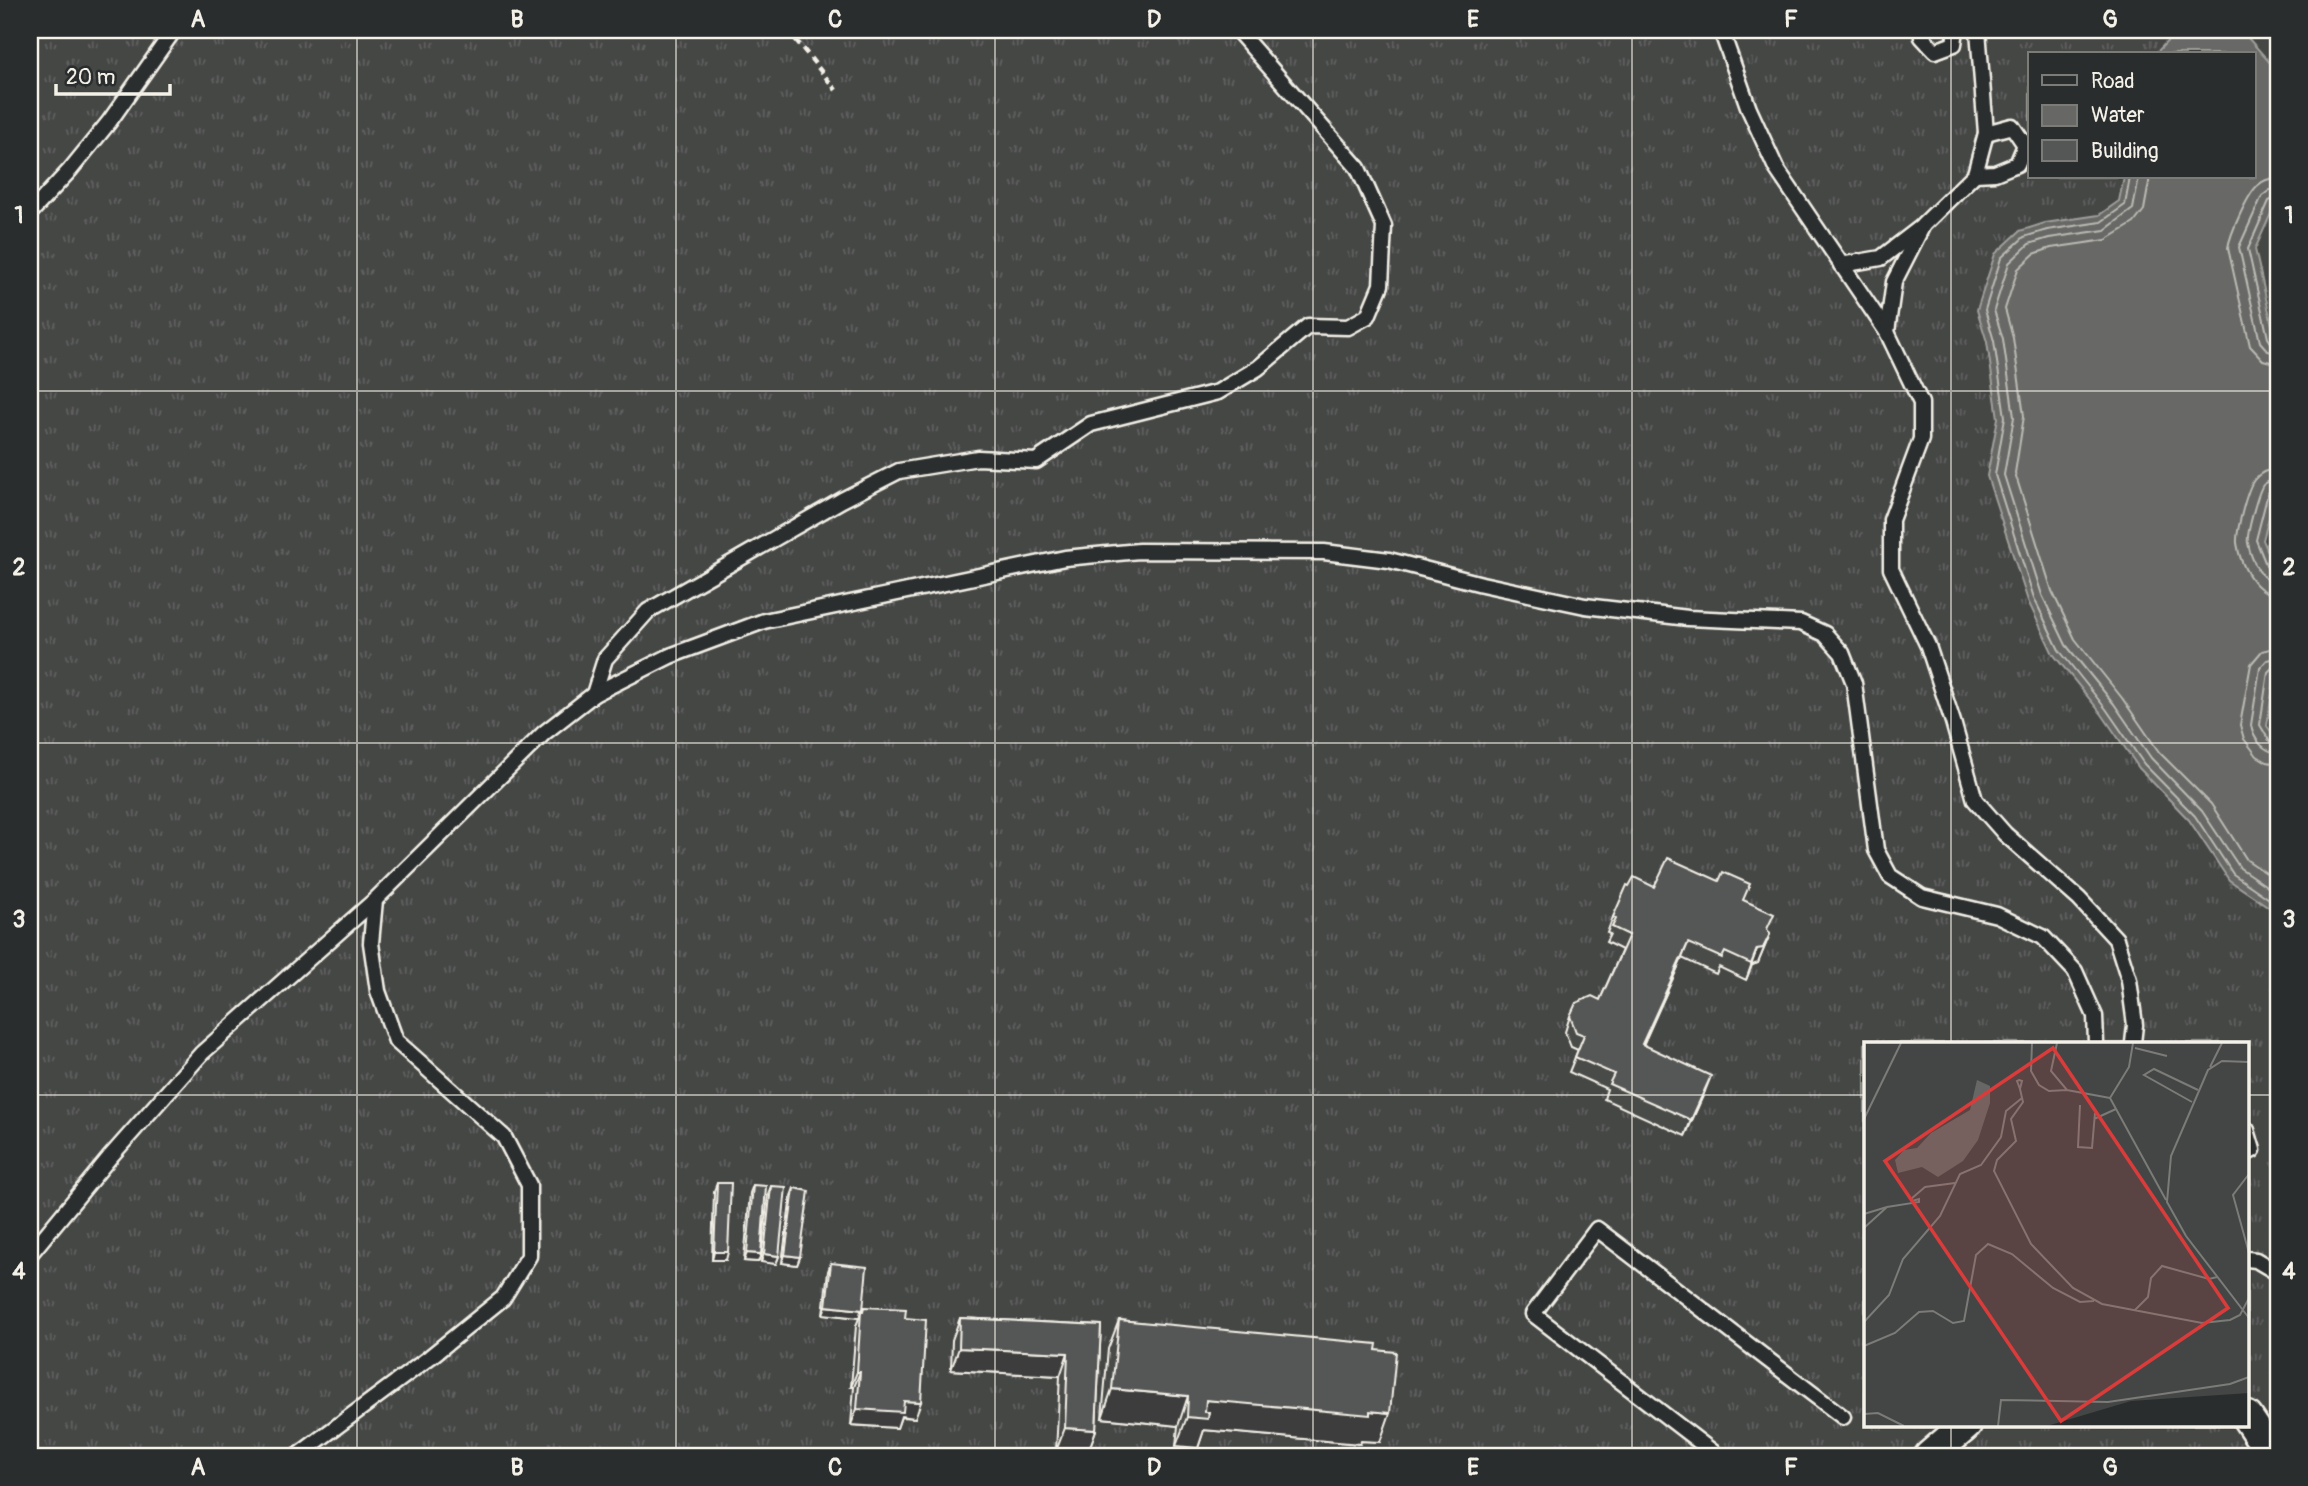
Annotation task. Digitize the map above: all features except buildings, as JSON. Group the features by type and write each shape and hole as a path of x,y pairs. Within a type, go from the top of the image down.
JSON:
{"street":[{"path":"2248,1418 2273,1456"},
{"path":"1930,1456 1965,1426"}],"lane":[{"path":"30,212 70,170 109,122 174,30"},
{"path":"594,694 605,659 648,611 842,500 899,471 978,458 1036,461 1091,424 1218,392 1258,368 1308,326 1348,327 1368,316 1381,285 1384,226 1357,168 1237,30"},
{"path":"1721,30 1749,109 1776,168 1887,332 1921,403 1921,439 1891,520 1891,569 1928,646 1975,800 2005,834 2078,899 2116,939 2129,979 2135,1025 2133,1042"},
{"path":"1925,30 1922,37 1935,51 1954,44 1956,30"},
{"path":"1841,265 1881,258 1923,225 1975,174 1986,134 1978,30"},
{"path":"1975,174 1995,173 2017,164 2025,145 2012,126 1986,134"},
{"path":"1887,332 1894,282 1923,225"},
{"path":"30,1254 110,1157 202,1053 375,900 544,733 594,694 670,656 764,621 1065,558 1139,551 1324,552 1389,560 1482,584 1585,606 1688,618 1801,623 1825,634 1842,653 1854,683 1876,850 1890,876 1922,897 1997,915 2043,937 2075,971 2095,1016 2096,1042"},
{"path":"298,1456 430,1357 502,1298 529,1256 529,1185 504,1137 396,1041 378,990 371,943 375,900"},
{"path":"2248,1133 2253,1150 2248,1152"},
{"path":"1718,1456 1703,1451 1533,1314 1597,1229 1843,1417"},
{"path":"2248,1259 2256,1260 2278,1273"}],"path":[{"path":"788,30 836,90"}],"green space":[{"path":"30,30 2278,30 2278,1456 30,1456"}],"water":[{"path":"2178,30 2241,30 2273,66 2278,82 2278,198 2255,249 2278,352 2278,484 2263,540 2278,575 2278,653 2267,726 2278,741 2278,913 2229,880 2189,820 2139,768 2101,713 2053,654 2028,601 1987,476 1998,418 1987,342 1977,310 1995,254 2020,231 2045,223 2099,215 2119,201 2124,178 2256,178 2256,52 2157,52"}]}
